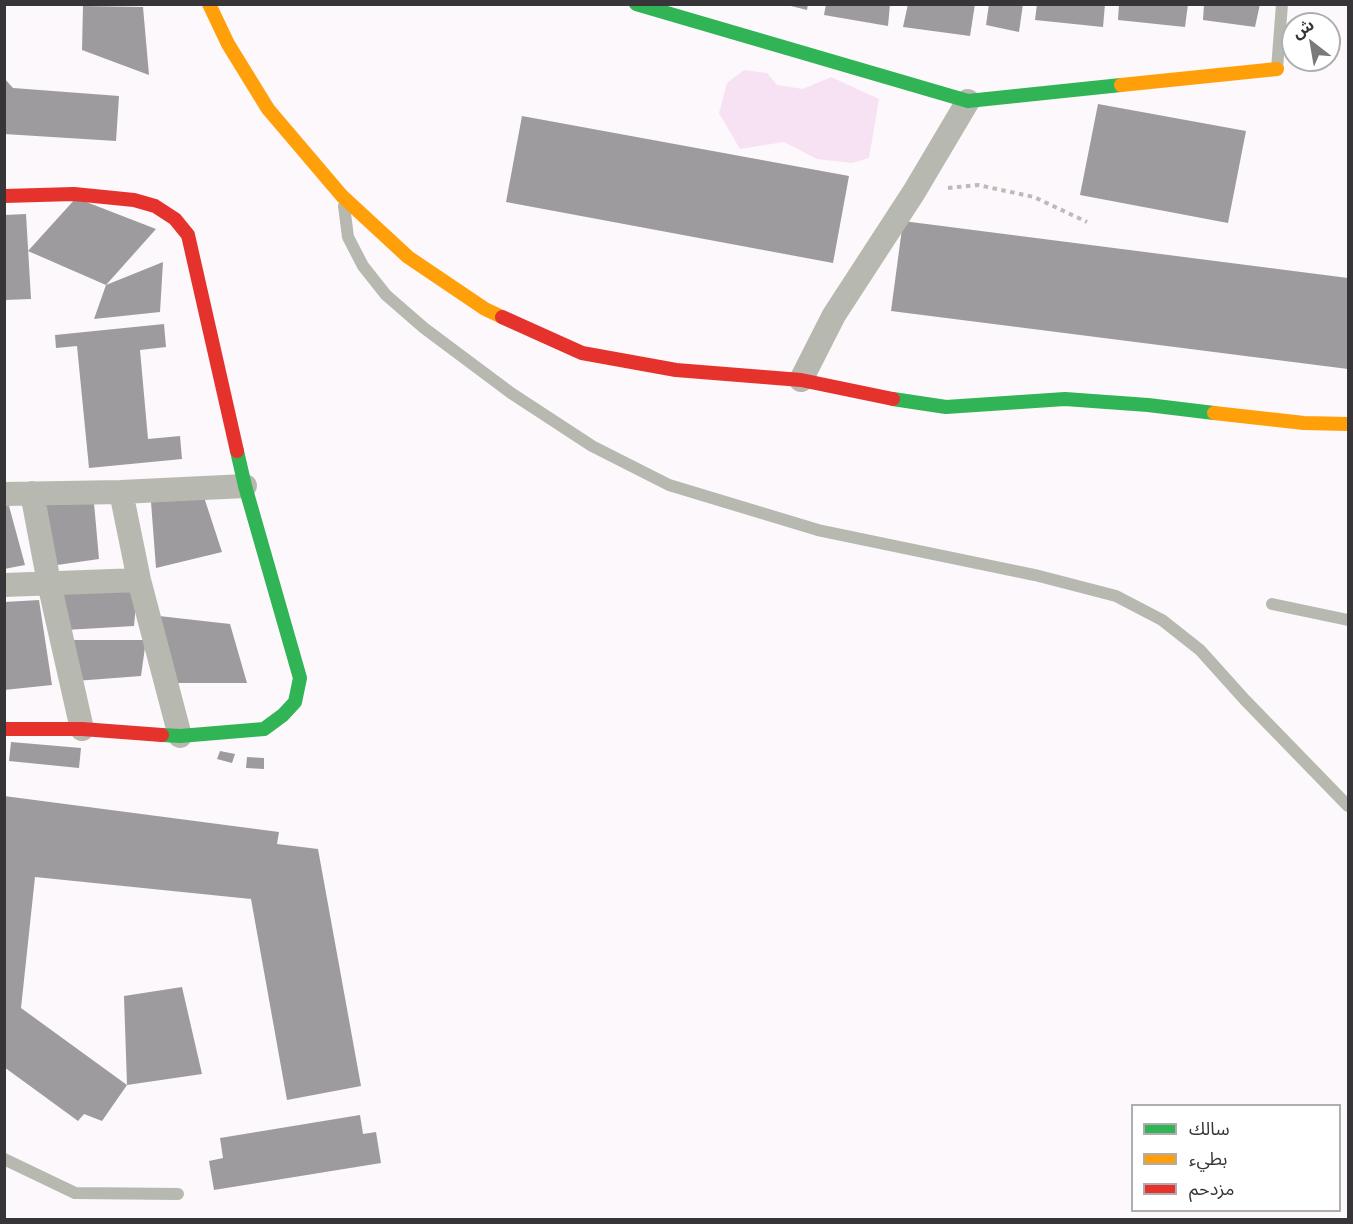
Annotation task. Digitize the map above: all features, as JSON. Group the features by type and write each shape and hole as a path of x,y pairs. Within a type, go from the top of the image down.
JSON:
{"street":[{"path":"209,4 228,44 268,109 342,196 408,257 485,309 582,353 676,370 801,380 898,400 946,406 1065,399 1148,405 1304,423 1348,424"},
{"path":"636,4 968,101 1277,69"},
{"path":"801,380 834,315 914,192 968,101"},
{"path":"4,196 74,194 134,200 155,206 175,219 188,235 246,486 300,678 295,702 283,716 264,729 180,736 82,729 4,729"},
{"path":"4,494 121,492 246,486"},
{"path":"121,492 139,580 180,736"},
{"path":"32,493 49,583 82,729"},
{"path":"4,585 139,580"}],"lane":[{"path":"1277,69 1282,4"},
{"path":"342,196 348,237 363,266 386,296 424,328 511,393 592,446 669,485 818,530 1035,575 1116,596 1162,620 1200,650 1348,806"},
{"path":"1272,604 1348,620"},
{"path":"4,1159 75,1193 178,1194"}],"path":[{"path":"914,192 978,185 1034,197 1087,222"}],"shaded area":[{"path":"744,70 767,73 777,85 803,89 831,77 879,99 869,158 852,163 817,159 784,142 740,149 719,113 727,83"}],"building":[{"path":"783,4 808,4 807,10"},
{"path":"826,4 890,4 888,26 824,15"},
{"path":"908,4 975,4 970,36 903,27"},
{"path":"989,4 1023,4 1019,32 986,25"},
{"path":"1037,4 1105,4 1103,27 1035,20"},
{"path":"1119,4 1188,4 1185,27 1118,20"},
{"path":"1204,4 1260,4 1255,27 1203,20"},
{"path":"83,6 143,7 149,75 82,50"},
{"path":"4,78 13,88 119,96 116,141 4,134"},
{"path":"1098,104 1246,131 1228,223 1080,195"},
{"path":"522,116 849,176 833,263 506,202"},
{"path":"76,198 156,229 106,285 28,251"},
{"path":"26,214 31,299 5,300 5,215"},
{"path":"903,221 1348,278 1348,369 891,311"},
{"path":"163,262 160,312 94,319 106,285"},
{"path":"164,324 166,347 140,350 148,439 180,436 182,459 89,468 77,346 56,348 55,335"},
{"path":"203,494 222,552 156,568 151,502"},
{"path":"41,501 94,503 99,559 57,565"},
{"path":"4,506 9,506 25,565 4,569"},
{"path":"59,592 137,592 134,626 65,630"},
{"path":"39,600 52,685 4,690 4,602"},
{"path":"159,616 230,624 247,683 169,683"},
{"path":"72,640 146,640 141,676 75,681"},
{"path":"11,742 81,748 79,768 9,761"},
{"path":"220,751 235,754 232,763 217,759"},
{"path":"247,757 264,758 264,769 246,768"},
{"path":"4,796 279,832 277,844 318,849 361,1086 287,1100 251,899 35,877 21,1008 127,1085 102,1121 84,1114 78,1121 4,1067"},
{"path":"182,987 202,1074 127,1085 124,996"},
{"path":"360,1115 363,1134 376,1132 381,1163 214,1190 209,1161 223,1158 220,1138"}],"traffic: fast":[{"path":"636,4 968,101 1121,85"},
{"path":"893,399 946,407 1065,399 1214,413"},
{"path":"162,735 180,736 264,729 283,715 295,702 300,678 237,451"}],"traffic: slow":[{"path":"209,4 228,44 268,109 342,196 408,257 485,309 502,317"},
{"path":"1121,85 1277,69"},
{"path":"1214,413 1304,423 1348,424"}],"traffic: jam":[{"path":"4,196 74,194 134,200 155,206 175,219 188,235 237,451"},
{"path":"502,317 582,353 676,370 801,380 893,399"},
{"path":"4,729 82,729 162,735"}]}
